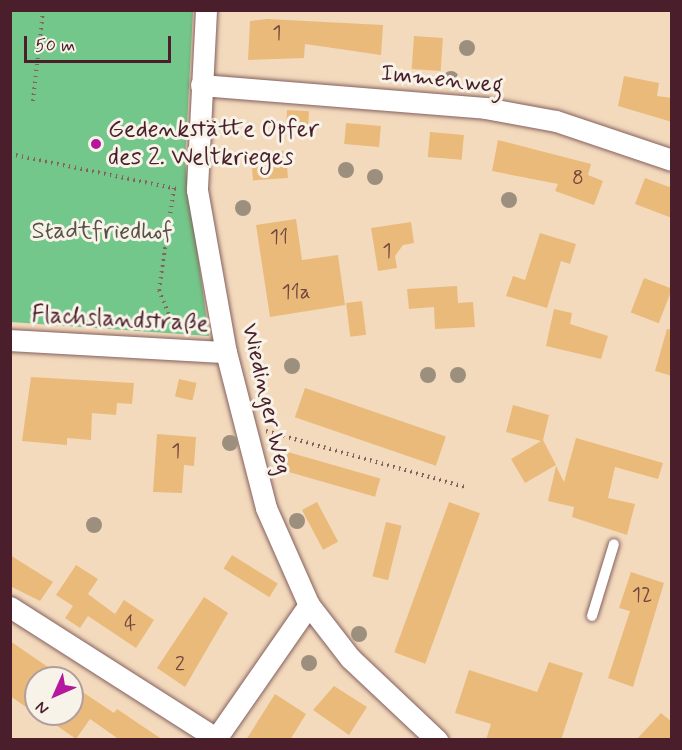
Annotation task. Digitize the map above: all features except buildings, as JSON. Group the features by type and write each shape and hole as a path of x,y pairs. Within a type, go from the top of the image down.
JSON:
{"street":[{"name":"Wiedinger Weg","path":"206,10 197,190 226,352 266,508 309,604 350,658 437,740"},
{"name":"Immenweg","path":"201,85 485,108 556,121 672,160"},
{"name":"Flachslandstraße","path":"10,340 226,352"},
{"path":"10,607 216,739 309,604"}],"lane":[{"path":"592,616 614,544"}],"path":[{"path":"33,101 43,10"},
{"path":"10,154 174,188 197,190"},
{"path":"174,188 159,290 177,334"},
{"path":"245,424 465,487"}],"green space":[{"name":"Stadtfriedhof","path":"10,11 193,11 185,162 209,336 11,322"}],"place":[{"name":"Gedenkstätte Opfer des 2. Weltkrieges","path":"96,144"}]}
